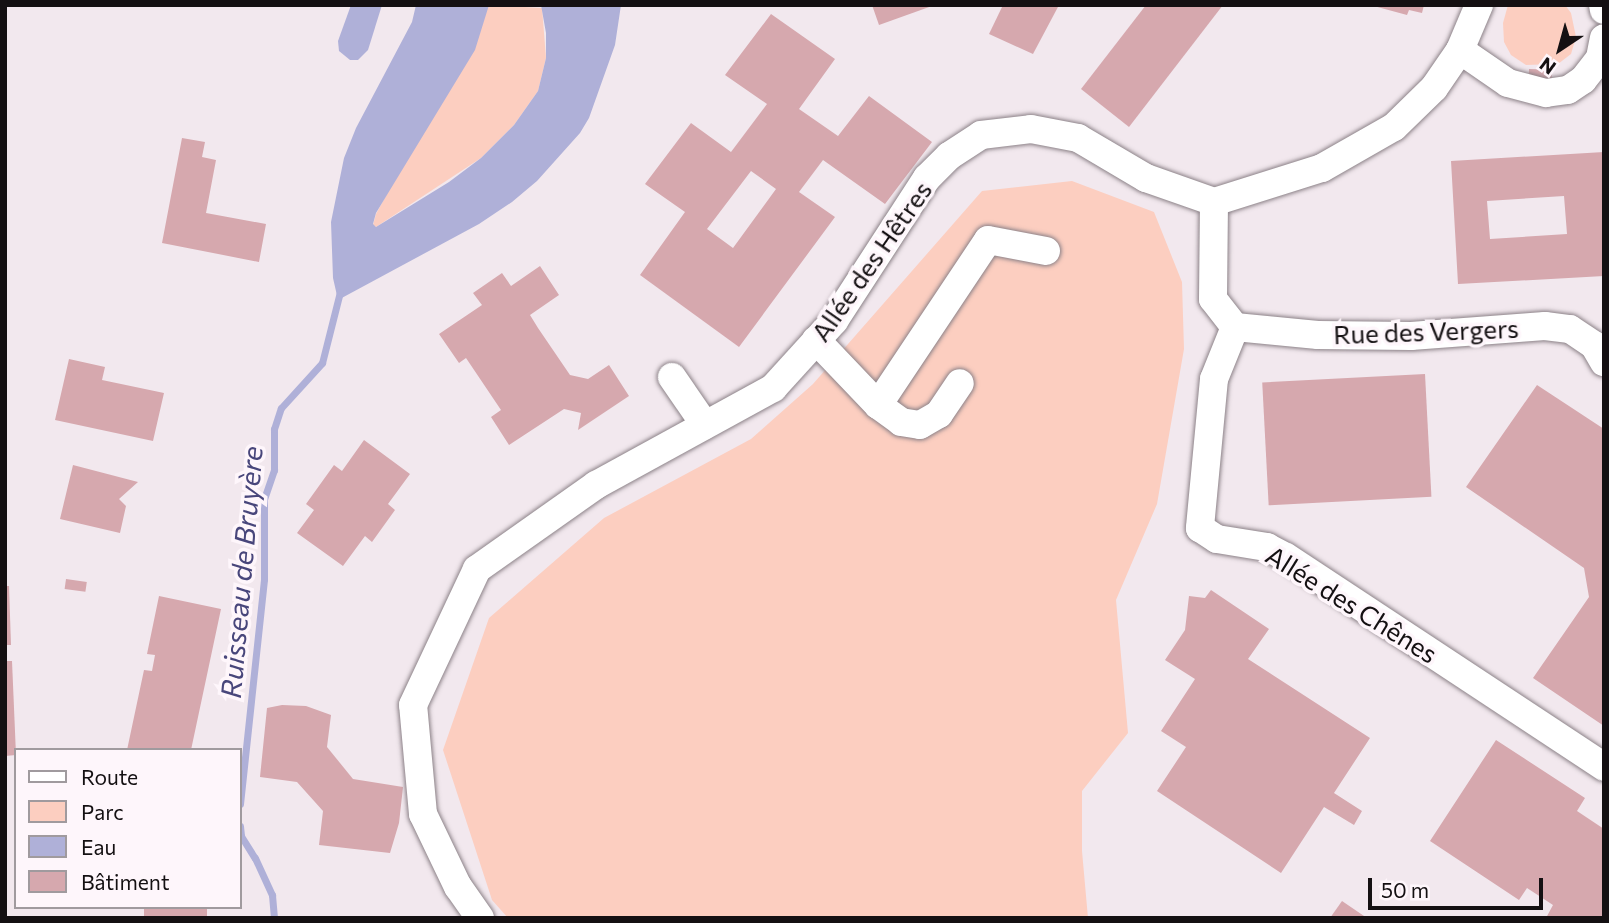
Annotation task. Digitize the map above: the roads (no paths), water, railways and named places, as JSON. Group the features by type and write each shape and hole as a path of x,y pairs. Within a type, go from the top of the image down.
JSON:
{"street":[{"path":"1235,327 1213,299 1214,202 1322,168 1394,127 1434,88 1461,50 1479,5"},
{"path":"1461,50 1508,83 1546,93 1568,90 1583,80 1600,58 1604,38"},
{"name":"Allée des Hêtres","path":"480,918 457,887 423,814 413,705 477,569 596,485 773,388 834,321 927,178 949,156 981,135 1031,129 1078,138 1146,178 1214,202"},
{"path":"878,405 988,240 1046,251"},
{"name":"Rue des Vergers","path":"1235,327 1318,335 1411,336 1545,326 1570,329 1594,345 1604,362"},
{"name":"Allée des Chênes","path":"1235,327 1214,379 1200,528 1217,539 1267,547 1286,558 1604,767"},
{"path":"816,340 878,405 901,422 920,425 939,414 960,383"},
{"path":"672,377 705,425"}],"water":[{"path":"351,5 382,5 368,50 358,60 350,60 339,51 338,41"},
{"path":"416,5 489,5 475,50 376,213 373,224 376,227 449,182 481,158 514,125 538,91 546,58 546,33 541,5 621,5 615,45 589,118 580,133 537,181 479,224 338,300 333,278 331,222 344,158 356,128 412,22"}],"waterway":[{"name":"Ruisseau de Bruyère","path":"242,785 264,579 264,499 274,470 274,429 281,408 322,363 340,292"},
{"name":"Ruisseau de Bruyère","path":"242,838 272,895 274,918"}]}
